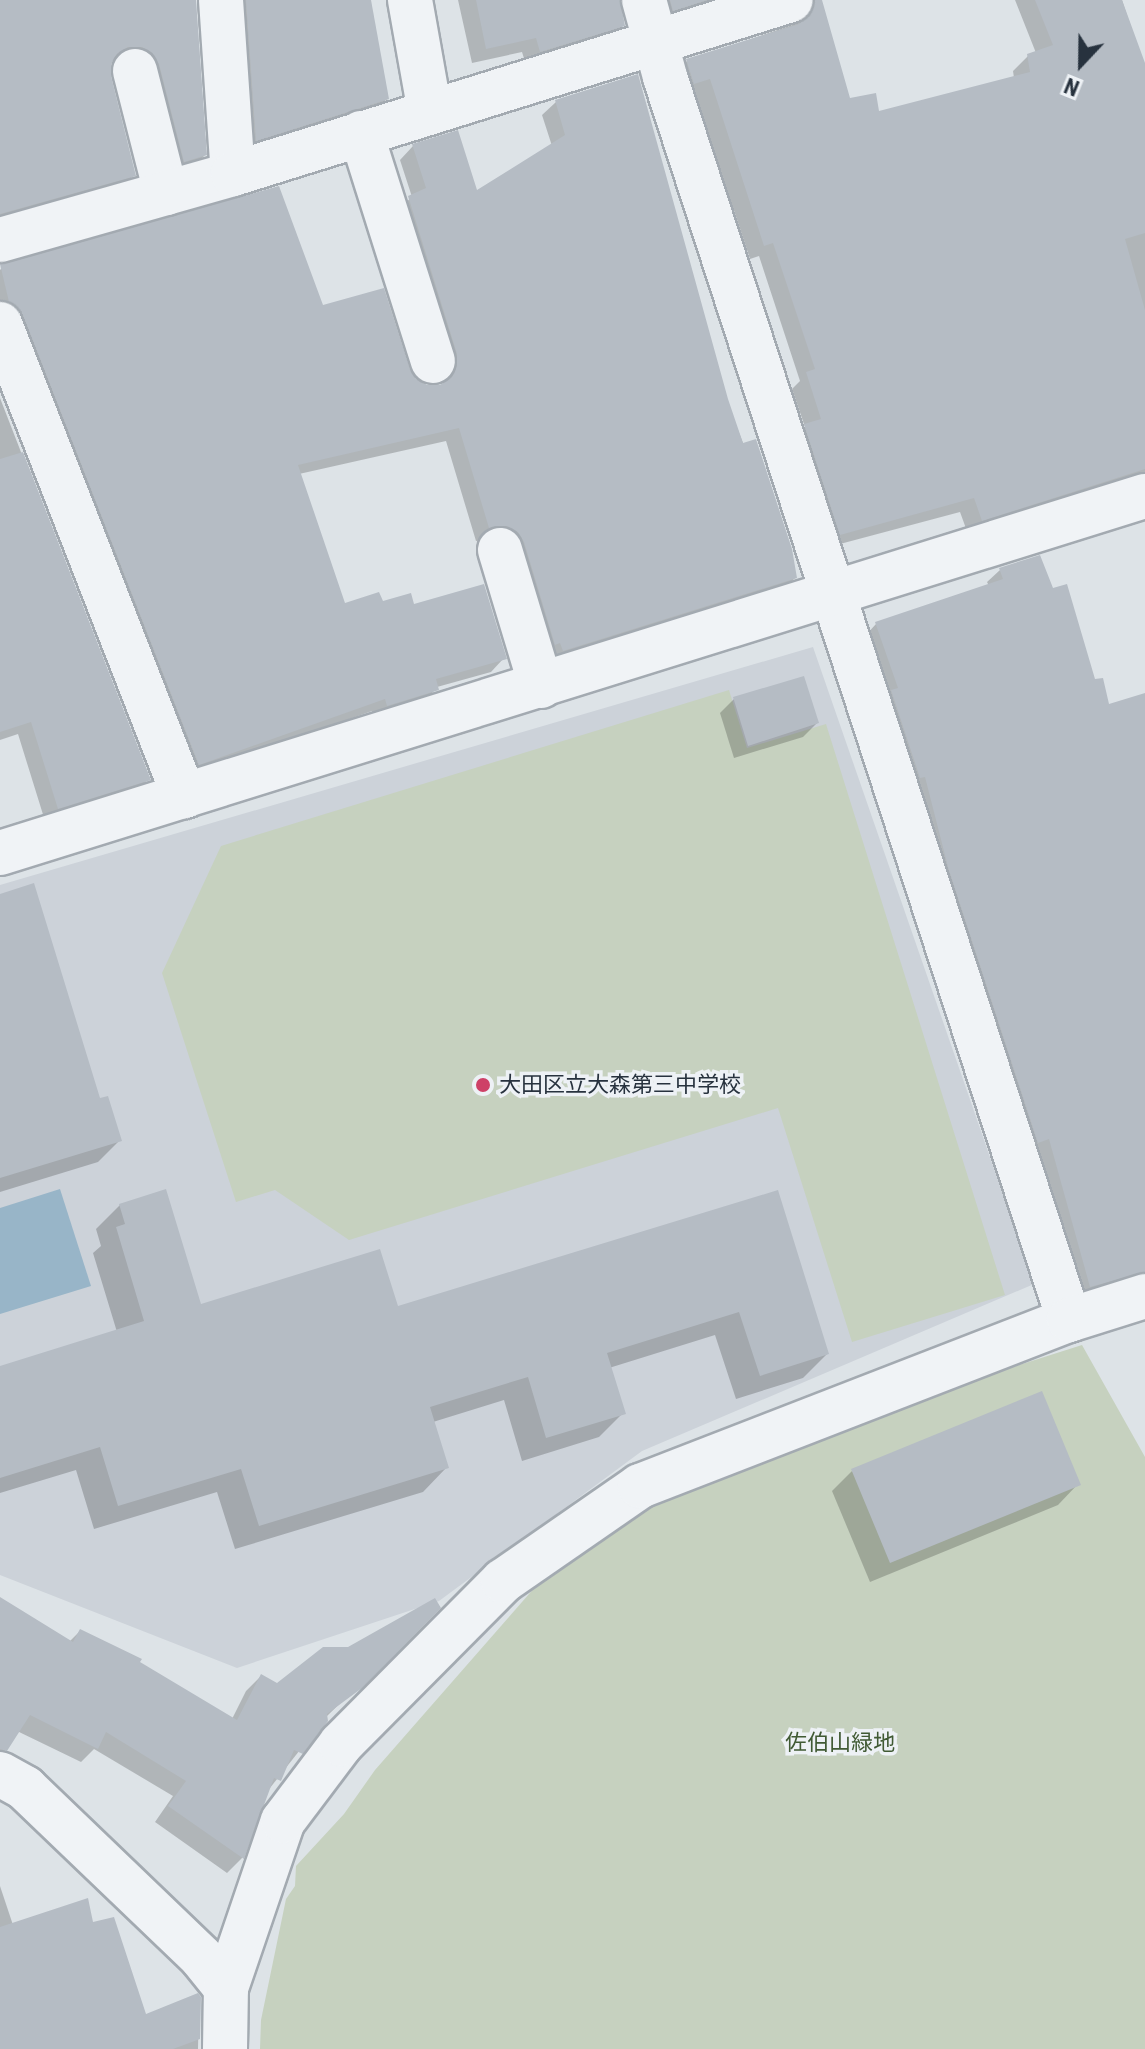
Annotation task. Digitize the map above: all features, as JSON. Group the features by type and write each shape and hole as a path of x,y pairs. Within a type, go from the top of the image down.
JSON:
{"street":[{"path":"221,0 233,174"},
{"path":"410,0 430,112"},
{"path":"0,240 233,174 430,112 649,20 791,0"},
{"path":"649,20 832,595 1069,1320"},
{"path":"135,71 166,193"},
{"path":"361,133 433,361"},
{"path":"0,324 14,402 184,796"},
{"path":"0,853 1145,496"},
{"path":"500,550 541,686"},
{"path":"225,2049 226,1988 255,1895 283,1821 341,1744 503,1581 640,1486 1069,1320 1145,1296"},
{"path":"0,1774 25,1788 201,1957 226,1988"}],"shaded area":[{"name":"大田区立大森第三中学校","path":"813,647 1034,1284 642,1451 439,1601 237,1668 0,1575 0,885"}],"green space":[{"path":"729,690 747,748 826,724 1005,1295 852,1342 778,1108 349,1240 275,1190 236,1202 162,973 221,846"},
{"name":"佐伯山緑地","path":"1082,1345 1145,1457 1145,2049 260,2049 261,2020 286,1899 295,1886 296,1866 344,1814 375,1770 599,1514 640,1486"}],"water":[{"path":"60,1189 91,1286 0,1314 0,1208"}],"building":[{"path":"0,0 196,0 207,155 184,162 159,64 152,53 142,47 128,47 117,54 111,64 111,76 136,176 0,214"},
{"path":"246,0 371,0 389,99 256,141"},
{"path":"476,0 620,0 625,26 540,52 536,38 486,49"},
{"path":"670,0 707,0 673,11"},
{"path":"815,0 822,0 850,98 876,93 879,111 1030,72 1027,54 1053,45 1035,0 1122,0 1145,63 1145,233 1125,239 1145,310 1145,469 982,521 974,498 840,535 804,424 821,419 806,372 815,369 773,243 764,246 710,79 694,84 686,59 799,24 810,16"},
{"path":"638,74 728,399 743,443 756,439 792,549 797,578 563,651 560,643 555,645 524,542 518,532 506,526 489,528 459,428 298,465 345,603 379,592 383,601 411,593 414,604 484,584 507,659 436,679 439,690 387,706 385,699 199,765 23,315 9,302 0,264 279,186 323,305 384,288 410,369 416,379 427,385 440,385 452,377 457,366 457,354 408,196 426,188 412,144 458,130 477,190 565,135 555,100"},
{"path":"23,452 151,780 58,809 31,722 0,732 0,459"},
{"path":"1040,555 1053,588 1067,584 1095,679 1103,678 1109,704 1145,693 1145,1272 1090,1287 1049,1139 1038,1143 948,867 925,777 920,778 891,690 898,688 875,622 1003,579 999,568"},
{"path":"804,676 819,723 748,746 733,697"},
{"path":"34,883 100,1098 108,1096 122,1141 0,1178 0,894"},
{"path":"166,1189 201,1304 380,1249 398,1306 778,1190 829,1354 760,1376 739,1312 607,1353 626,1414 546,1438 528,1377 430,1407 449,1468 259,1526 241,1469 118,1506 100,1447 0,1478 0,1366 144,1321 116,1227 125,1224 119,1204"},
{"path":"1042,1391 1081,1485 890,1563 851,1469"},
{"path":"0,1597 73,1642 80,1629 142,1659 140,1662 237,1720 261,1674 277,1683 323,1647 348,1647 435,1598 441,1608 362,1688 327,1714 328,1721 303,1754 294,1750 281,1781 274,1778 244,1859 168,1806 186,1781 106,1732 98,1749 30,1715 7,1751 0,1749"},
{"path":"88,1898 93,1922 114,1917 146,2014 198,1993 201,1997 200,2039 173,2049 0,2049 0,1927"}],"place":[{"name":"大田区立大森第三中学校","path":"483,1085"}]}
